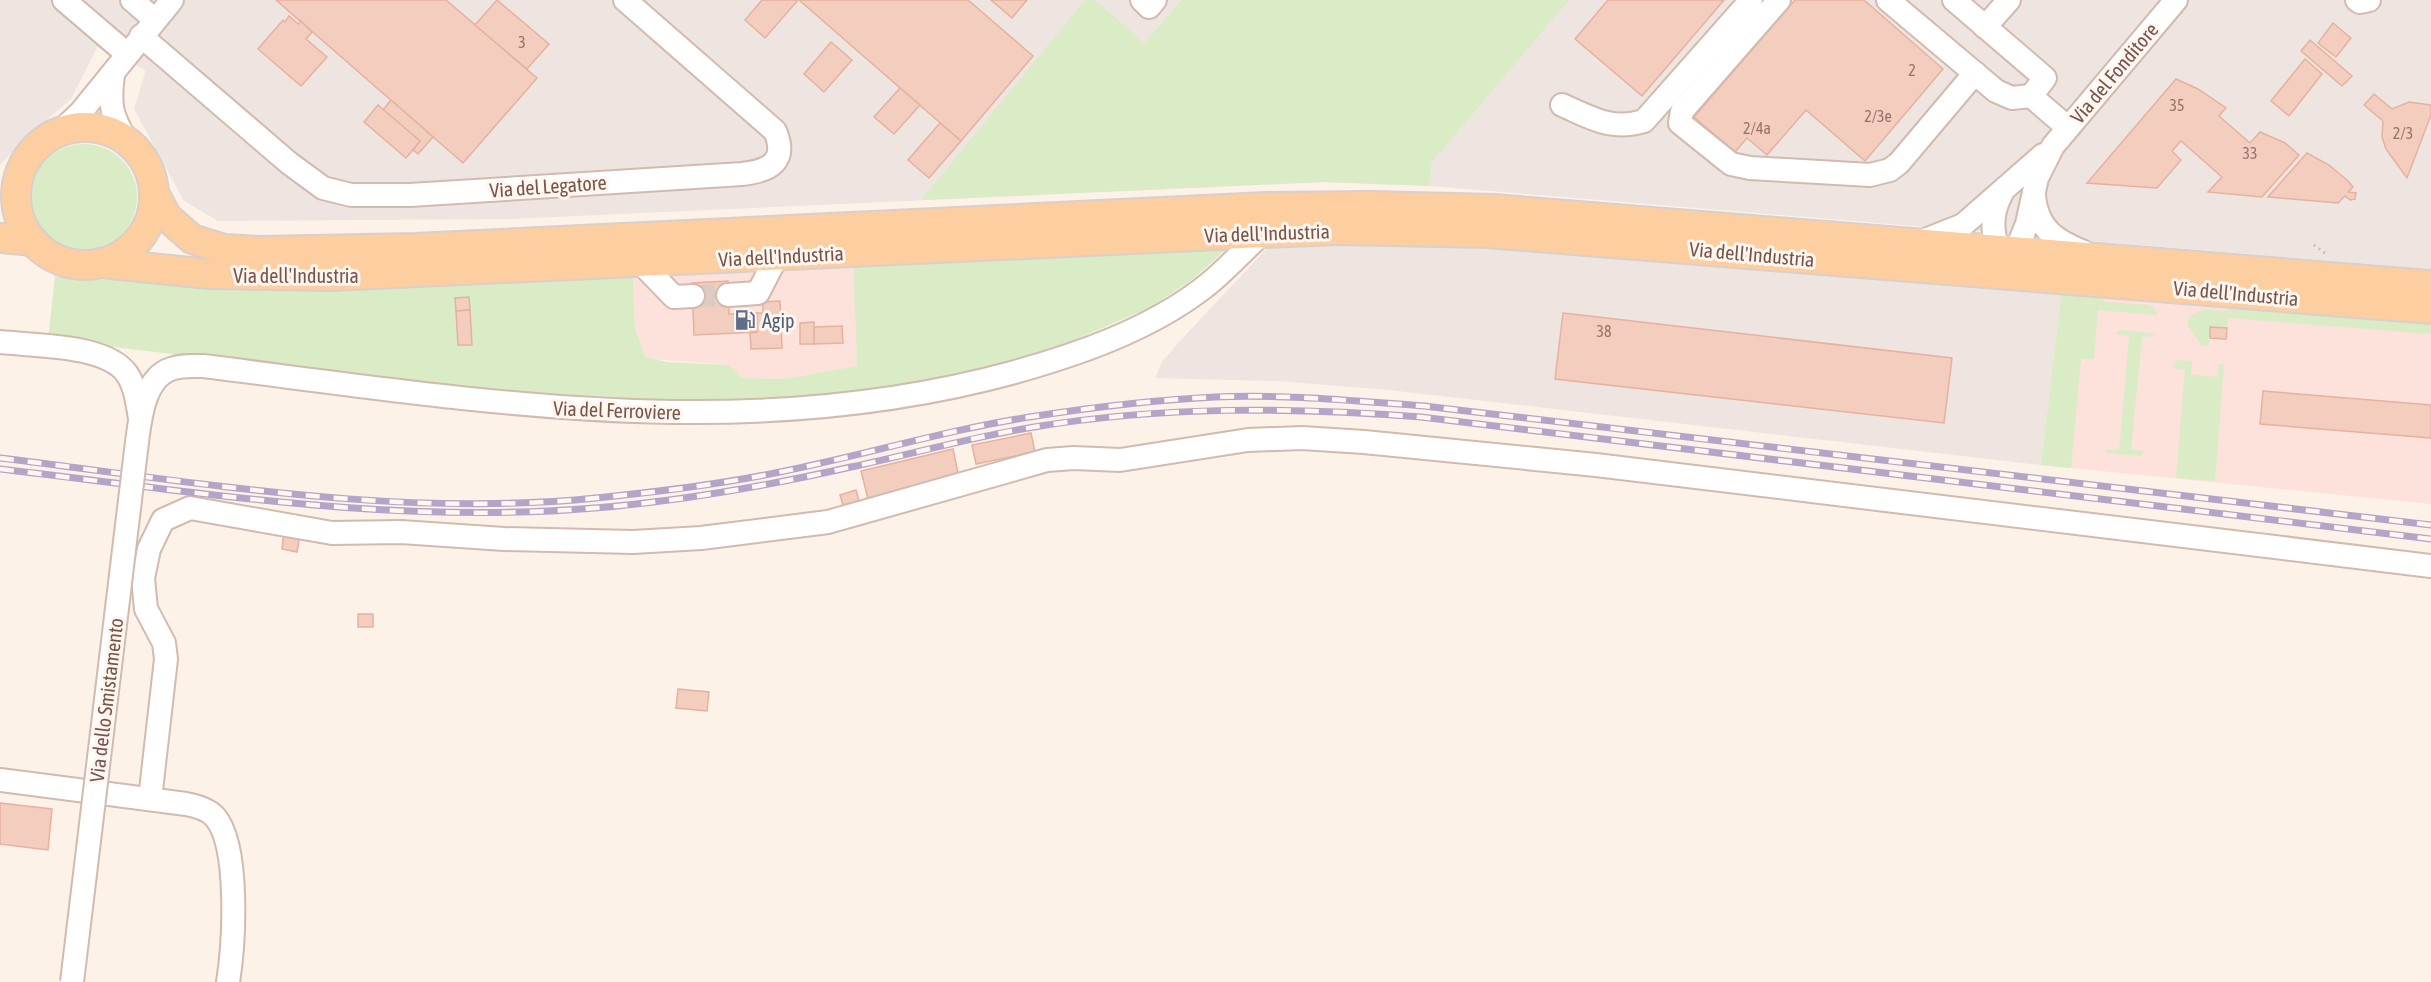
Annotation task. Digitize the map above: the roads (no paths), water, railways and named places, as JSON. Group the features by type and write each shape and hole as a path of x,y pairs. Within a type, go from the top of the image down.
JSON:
{"main road":[{"path":"0,189 30,154 43,142 59,133 76,128 94,128 112,133 127,142 141,156 150,173 154,193 153,212 146,230 134,245 119,256 101,263 82,265 64,262 47,253 33,241 22,225 17,207 16,189 21,171 30,154"},
{"name":"Via dell'Industria","path":"154,193 167,217 192,239 224,249 261,251 415,248 1266,207 1370,206 1505,210 1915,243 2007,259 2431,309"},
{"name":"Via dell'Industria","path":"101,263 210,274 333,276 1340,230 1488,233 2007,259 2106,258 2431,285"},
{"path":"0,238 33,241"}],"street":[{"path":"64,0 141,36"},
{"path":"132,0 141,36"},
{"path":"59,133 81,112 172,0"},
{"name":"Via del Legatore","path":"141,36 289,163 323,188 351,195 410,195 742,174 761,172 772,165 780,153 780,142 775,131 625,0"},
{"path":"1142,0 1149,7 1155,0"},
{"path":"1562,105 1611,126 1630,125 1644,121 1752,0"},
{"path":"1779,0 1682,111 1680,123 1731,164 1750,168 1870,175 1890,170 1899,163 1975,73"},
{"path":"1888,0 2004,95 2012,98 2031,96 2045,78 1954,0"},
{"path":"1985,27 2009,0"},
{"name":"Via del Fonditore","path":"1915,243 1963,225 2053,146 2176,0"},
{"path":"2357,0 2360,2 2369,0"},
{"path":"113,74 110,100 113,118 127,142"},
{"path":"2031,96 2067,128"},
{"name":"Via del Fonditore","path":"2007,259 2027,224 2034,190 2053,146"},
{"path":"2034,190 2038,217 2050,235 2083,252 2106,258"},
{"name":"Via del Fonditore","path":"2004,191 1997,202 1993,219 2007,259"},
{"name":"Via del Ferroviere","path":"140,418 154,382 166,371 183,366 511,404 660,414 831,407 908,396 985,380 1101,344 1156,317 1202,289 1263,232"},
{"path":"728,295 759,293 777,256"},
{"path":"640,262 674,297 693,296"},
{"path":"0,342 100,353 122,368 129,377 140,418"},
{"name":"Via dello Smistamento","path":"72,982 140,418"},
{"path":"150,799 166,659 165,643 146,609 143,578 149,549 163,520 190,508 332,533 401,532 572,542 679,540 828,522 1047,460 1074,458 1120,460 1248,440 1302,438 1435,448 1608,466 2431,566"},
{"path":"0,780 186,804 208,811 216,818 225,833 231,873 234,931 228,982"}],"tunnel":[{"path":"693,296 728,295"}],"railway":[{"path":"0,458 297,494 447,504 521,503 618,496 731,481 808,466 1003,421 1058,413 1170,400 1267,396 1424,406 2431,525"},
{"path":"0,469 297,504 446,512 520,512 627,505 723,492 819,474 988,436 1082,420 1227,410 1324,411 1421,417 2431,539"}],"place":[{"name":"Agip","path":"745,320"}]}
